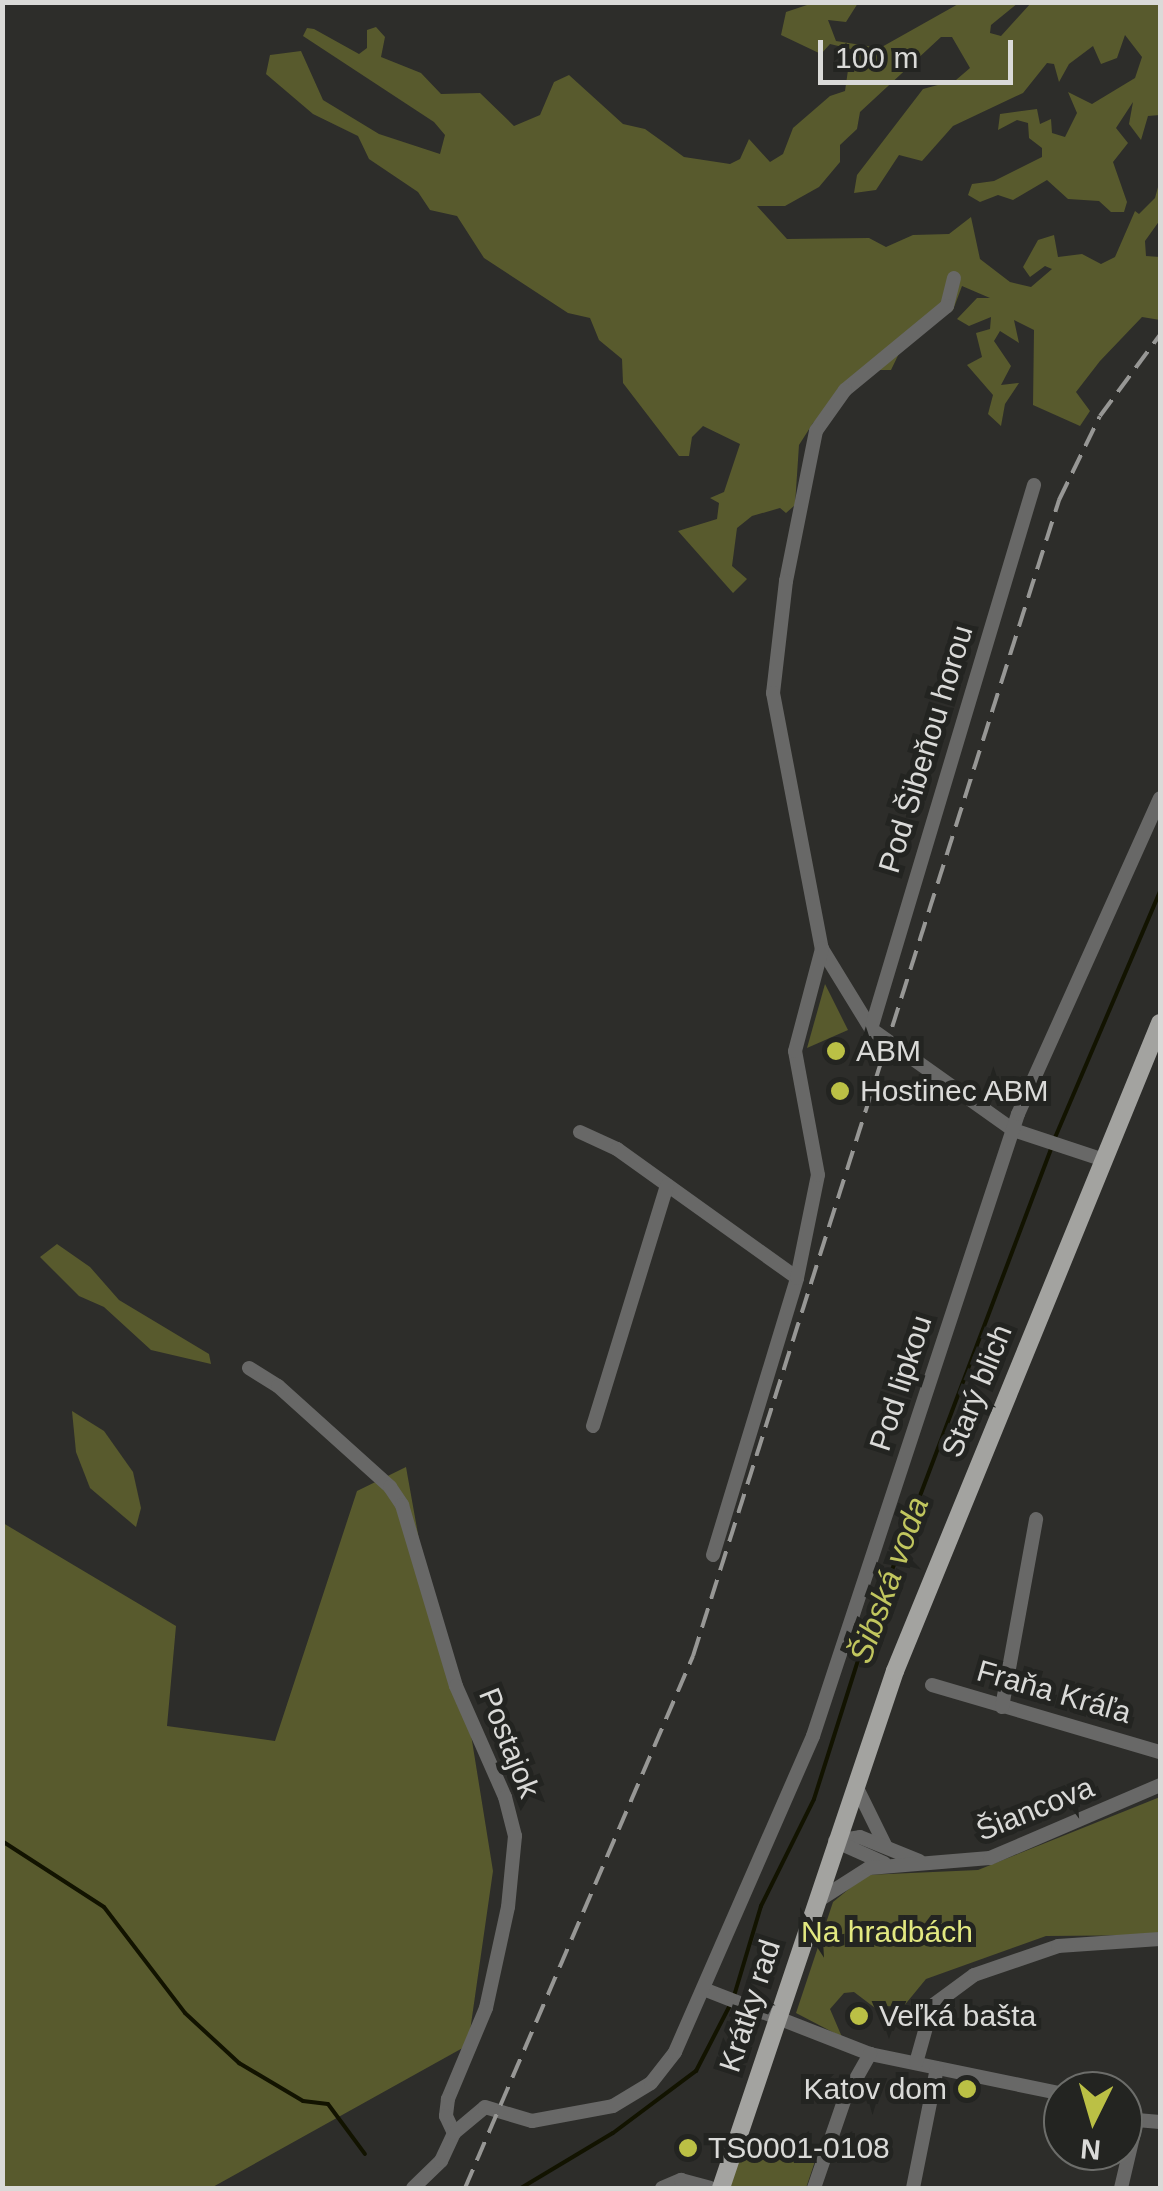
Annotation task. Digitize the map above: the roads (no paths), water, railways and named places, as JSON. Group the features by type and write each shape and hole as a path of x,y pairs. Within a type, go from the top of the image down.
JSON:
{"main road":[{"name":"Starý blich","path":"835,1841 895,1671 1101,1159 1160,1023"},
{"name":"Krátky rad","path":"721,2188 810,1907 835,1841"}],"street":[{"path":"954,278 947,306 844,390 816,431 786,581 773,693 822,949 870,1029 1013,1130 1101,1159"},
{"name":"Pod Šibeňou horou","path":"870,1029 1034,485"},
{"name":"Pod lipkou","path":"454,2133 485,2107 550,2121 634,2096 669,2060 712,1992 813,1736 1013,1130 1160,798"},
{"path":"713,1556 797,1278 818,1175 795,1052 822,949"},
{"path":"580,1132 667,1186 797,1278"},
{"path":"593,1426 667,1186"},
{"name":"Postajok","path":"249,1368 278,1386 390,1487 402,1504 456,1686 505,1797 515,1836 508,1907 486,2008 448,2099 446,2116 454,2133"},
{"path":"1002,1707 1036,1519"},
{"name":"Fraňa Kráľa","path":"932,1685 1160,1752"},
{"name":"Šiancova","path":"810,1907 850,1875 925,1863 961,1866 990,1858 1160,1785"},
{"path":"856,1786 875,1835 890,1849"},
{"name":"Šiancova","path":"835,1841 856,1836 925,1863"},
{"name":"Šiancova","path":"835,1841 893,1866"},
{"path":"916,2063 932,2006 974,1975 1058,1946 1160,1940"},
{"path":"712,1992 774,2020 870,2054 1043,2090"},
{"path":"814,2188 845,2098 870,2054"},
{"path":"914,2188 937,2068"},
{"path":"413,2188 440,2162 454,2133"},
{"path":"662,2188 680,2180 710,2188"}],"waterway":[{"name":"Šibská voda","path":"1054,1140 1160,892"},
{"name":"Šibská voda","path":"734,1996 761,1906 814,1799 858,1660 1051,1149"},
{"path":"2,1841 104,1907 185,2013 239,2063 303,2101 328,2104 365,2154"},
{"name":"Šibská voda","path":"521,2188 613,2133 696,2071 730,2005"}],"railway":[{"path":"465,2188 693,1656 1059,500 1100,416 1160,335"}],"place":[{"name":"ABM","path":"836,1051"},
{"name":"Hostinec ABM","path":"840,1091"},
{"name":"Veľká bašta","path":"859,2016"},
{"name":"Katov dom","path":"967,2089"},
{"name":"TS0001-0108","path":"688,2148"}],"park label":[{"name":"Na hradbách","path":"887,1932"}]}
